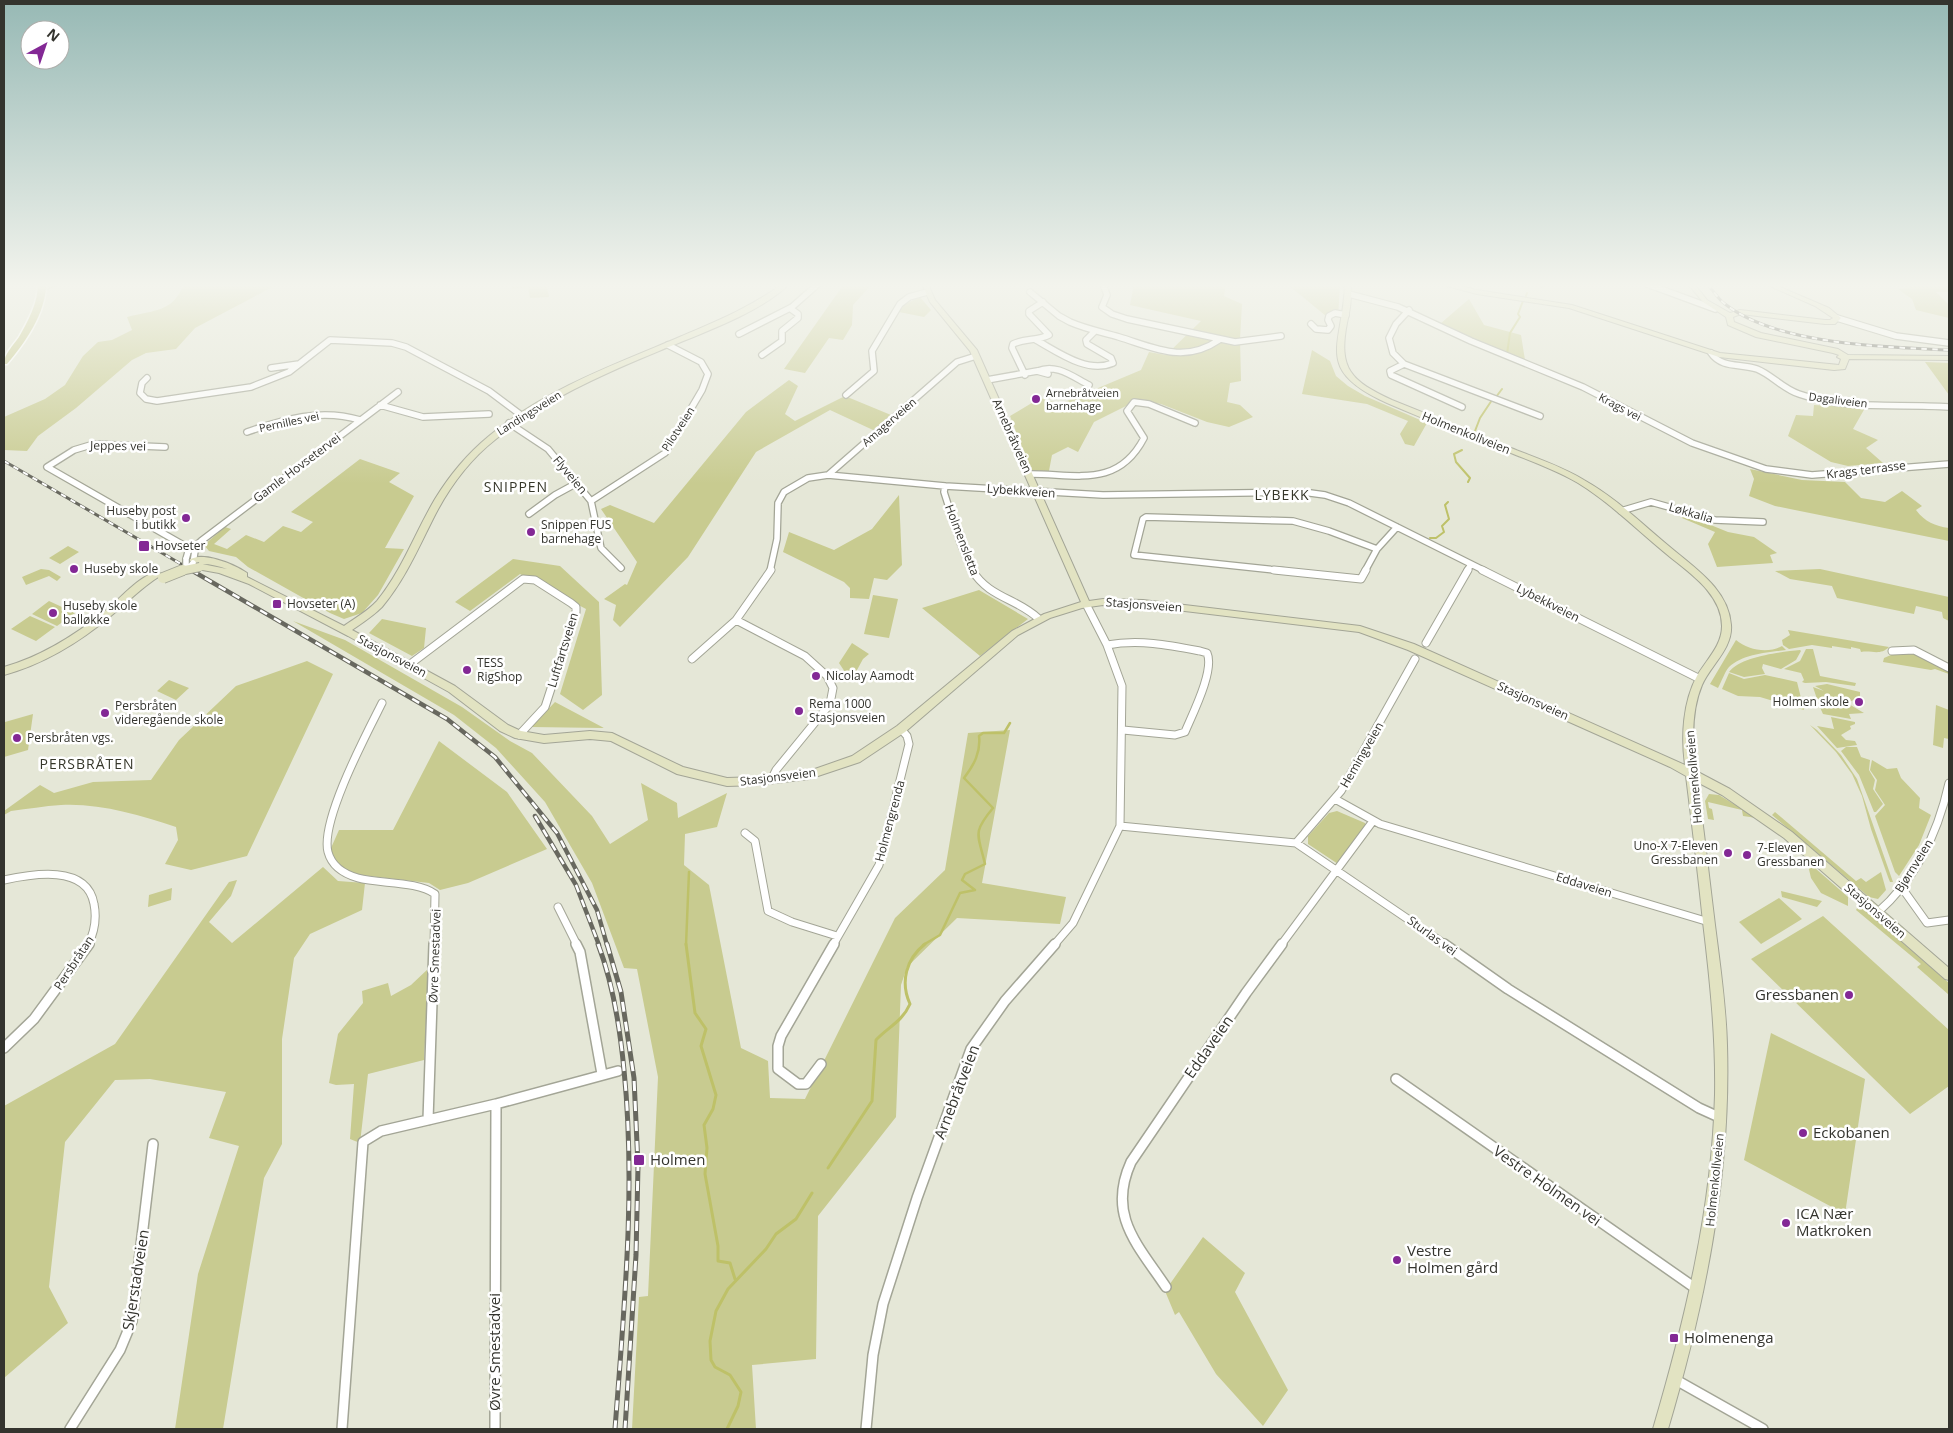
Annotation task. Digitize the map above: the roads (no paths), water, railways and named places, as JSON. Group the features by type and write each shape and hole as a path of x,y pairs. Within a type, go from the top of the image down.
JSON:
{"street":[{"path":"148,378 142,384 140,393 146,399 157,401 251,387 289,372 316,351"},
{"path":"410,351 489,391 521,415"},
{"name":"Landingsveien","path":"348,632 367,620 371,612 389,590 437,501 451,480 478,450 509,423 568,388 654,351"},
{"name":"Pilotveien","path":"591,500 665,452 702,390 708,374 703,364 679,351"},
{"path":"762,355 768,351"},
{"name":"Arnebråtveien","path":"846,395 874,371 872,351"},
{"name":"Arnebråtveien","path":"866,1429 873,1355 883,1304 971,1049 1005,1001 1073,923 1120,826 1124,730 1122,686 1107,645 1086,604 973,351"},
{"path":"1013,351 1025,375"},
{"path":"1059,351 1093,367 1108,367 1113,363 1111,358 1099,351"},
{"path":"1167,351 1178,353 1205,351"},
{"name":"Holmenkollveien","path":"1341,351 1340,360 1347,372 1361,386 1391,402 1568,475 1590,487 1700,578 1722,607 1727,627 1725,639 1700,679 1693,698 1689,719 1691,772 1720,1026 1721,1118 1712,1215 1698,1290 1676,1380 1661,1429"},
{"path":"1393,351 1404,364 1540,416"},
{"name":"Krags vei","path":"1494,351 1584,388 1670,433 1754,465"},
{"path":"1705,351 1750,360 1822,368 1840,368 1843,359"},
{"path":"1823,351 1843,359 1867,357 1949,358"},
{"name":"Dagaliveien","path":"1711,353 1714,358 1722,362 1759,370 1784,388 1809,397 1869,404 1949,407"},
{"name":"Amagerveien","path":"828,475 957,362 976,356"},
{"path":"271,368 299,364"},
{"path":"1404,364 1390,372 1391,375 1407,384 1462,407"},
{"path":"987,380 1025,375 1046,367 1054,368 1089,385"},
{"path":"1037,372 1048,374"},
{"name":"Gamle Hovsetervei","path":"194,547 398,392"},
{"path":"1028,474 1085,478 1099,476 1118,466 1136,449 1144,438 1130,419 1127,411 1134,402 1149,404 1195,423"},
{"path":"380,404 423,417 488,414"},
{"name":"Pernilles vei","path":"247,432 282,422 322,414 343,415 360,420"},
{"name":"Flyveien","path":"509,423 548,449 591,500 601,548 621,568"},
{"name":"Jeppes vei","path":"165,447 89,445 74,450 47,467 194,547"},
{"name":"Krags terrasse","path":"1754,465 1787,474 1818,475 1847,474 1910,464 1949,464"},
{"name":"Lybekkveien","path":"692,659 736,620 771,570 777,540 778,503 784,492 808,478 828,475 945,486 1103,495 1303,492 1325,495 1349,503 1700,679"},
{"path":"529,514 550,498 577,483"},
{"name":"Holmensletta","path":"945,486 944,492 967,558 979,582 996,594 1031,612 1039,619"},
{"name":"Løkkalia","path":"1621,511 1651,502 1715,520 1763,522"},
{"path":"1377,549 1321,528 1285,520 1146,517 1139,528 1134,555 1361,579 1377,549 1397,527"},
{"path":"4,671 56,651 160,576 191,563 194,547"},
{"name":"Stasjonsveien","path":"191,563 220,570 252,582 348,632 452,689 504,728 519,736 544,738 606,736 622,740 661,763 694,776 728,782 771,780 809,775 839,766 865,754 901,729 1003,642 1039,619 1086,604 1153,604 1340,626 1371,632 1411,646 1691,772 1742,802 1776,826 1949,975"},
{"path":"1426,643 1471,564"},
{"name":"Luftfartsveien","path":"409,665 518,582 531,579 571,603 576,609 548,700 539,716 519,736"},
{"path":"736,620 792,648 823,671 833,688 830,704 773,773 771,780"},
{"path":"1107,645 1125,642 1151,643 1200,651 1207,653 1210,657 1205,683 1185,732 1175,735 1124,730"},
{"path":"1892,651 1897,648 1920,652 1949,668"},
{"name":"Hemingveien","path":"1296,843 1335,799 1380,725 1415,659"},
{"name":"Øvre Smestadvei","path":"382,703 332,816 326,845 330,860 343,872 359,877 427,888 435,894 434,998 428,1120"},
{"name":"Holmengrenda","path":"821,1064 811,1083 804,1086 795,1085 778,1069 778,1046 781,1036 879,865 909,744 907,736 901,729"},
{"name":"Bjørnveien","path":"1877,913 1902,888 1936,829 1949,783"},
{"name":"Eddaveien","path":"1335,799 1373,821 1709,922"},
{"name":"Eddaveien","path":"1166,1287 1141,1250 1122,1214 1120,1201 1122,1182 1131,1162 1246,993 1373,821"},
{"name":"Sturlas vei","path":"1120,826 1296,843 1338,870 1555,1021 1699,1108 1721,1118"},
{"path":"745,833 755,841 768,911 792,922 837,936"},
{"name":"Persbråtan","path":"4,880 50,874 77,880 85,885 94,898 96,924 88,944 42,1010 28,1027 4,1048"},
{"path":"1902,888 1927,924 1949,920"},
{"path":"558,907 580,952 602,1074"},
{"path":"342,1429 363,1142 381,1131 496,1104 618,1071"},
{"name":"Vestre Holmen vei","path":"1396,1079 1668,1271 1698,1290"},
{"name":"Øvre Smestadvei","path":"495,1429 496,1104"},
{"name":"Skjerstadveien","path":"70,1429 120,1350 132,1321 153,1144"},
{"path":"1676,1380 1762,1429"}],"waterway":[{"path":"1496,397 1502,389"},
{"path":"1475,431 1480,418 1492,400"},
{"path":"1462,450 1454,454 1456,462 1470,478 1468,482"},
{"path":"1430,538 1436,538 1444,532 1442,526 1449,519 1445,505 1448,502"},
{"path":"923,945 940,935 960,893 975,890 962,880 965,874 985,864 978,834 986,816 993,808 964,778 976,758 979,736 983,733 1004,733 1010,723"},
{"path":"686,944 689,872"},
{"path":"686,944 695,1013 706,1029 701,1046 716,1095 713,1109 704,1125 707,1148 705,1174 718,1246 718,1261 730,1263 735,1279"},
{"path":"828,1168 872,1101 876,1040 899,1020 907,1010 910,1004 905,987 907,971 913,957 925,944"},
{"path":"727,1429 738,1406 741,1392 730,1375 715,1367 711,1360 710,1341 716,1311 728,1289 766,1249 776,1234 796,1219 812,1193"}],"railway":[{"path":"4,461 193,571"},
{"path":"191,570 447,719 495,757 557,833 597,910 607,945"},
{"path":"535,816 576,885 599,945"},
{"path":"598,944 608,974 618,1022 624,1070 629,1159 627,1249 615,1429"},
{"path":"607,944 621,992 634,1078 638,1166 636,1255 625,1429"}],"place":[{"name":"Arnebråtveien barnehage","path":"1036,399"},
{"name":"Huseby post i butikk","path":"186,518"},
{"name":"Snippen FUS barnehage","path":"531,532"},
{"name":"Hovseter","path":"144,546"},
{"name":"Huseby skole","path":"74,569"},
{"name":"Hovseter (A)","path":"277,604"},
{"name":"Huseby skole balløkke","path":"53,613"},
{"name":"TESS RigShop","path":"467,670"},
{"name":"Nicolay Aamodt","path":"816,676"},
{"name":"Holmen skole","path":"1859,702"},
{"name":"Rema 1000 Stasjonsveien","path":"799,711"},
{"name":"Persbråten videregående skole","path":"105,713"},
{"name":"Persbråten vgs.","path":"17,738"},
{"name":"Uno-X 7-Eleven Gressbanen","path":"1728,853"},
{"name":"7-Eleven Gressbanen","path":"1747,855"},
{"name":"Gressbanen","path":"1849,995"},
{"name":"Eckobanen","path":"1803,1133"},
{"name":"Holmen","path":"639,1160"},
{"name":"ICA Nær Matkroken","path":"1786,1223"},
{"name":"Vestre Holmen gård","path":"1397,1260"},
{"name":"Holmenenga","path":"1674,1338"}],"district":[{"name":"SNIPPEN","path":"516,487"},
{"name":"LYBEKK","path":"1282,495"},
{"name":"PERSBRÅTEN","path":"87,764"}]}
